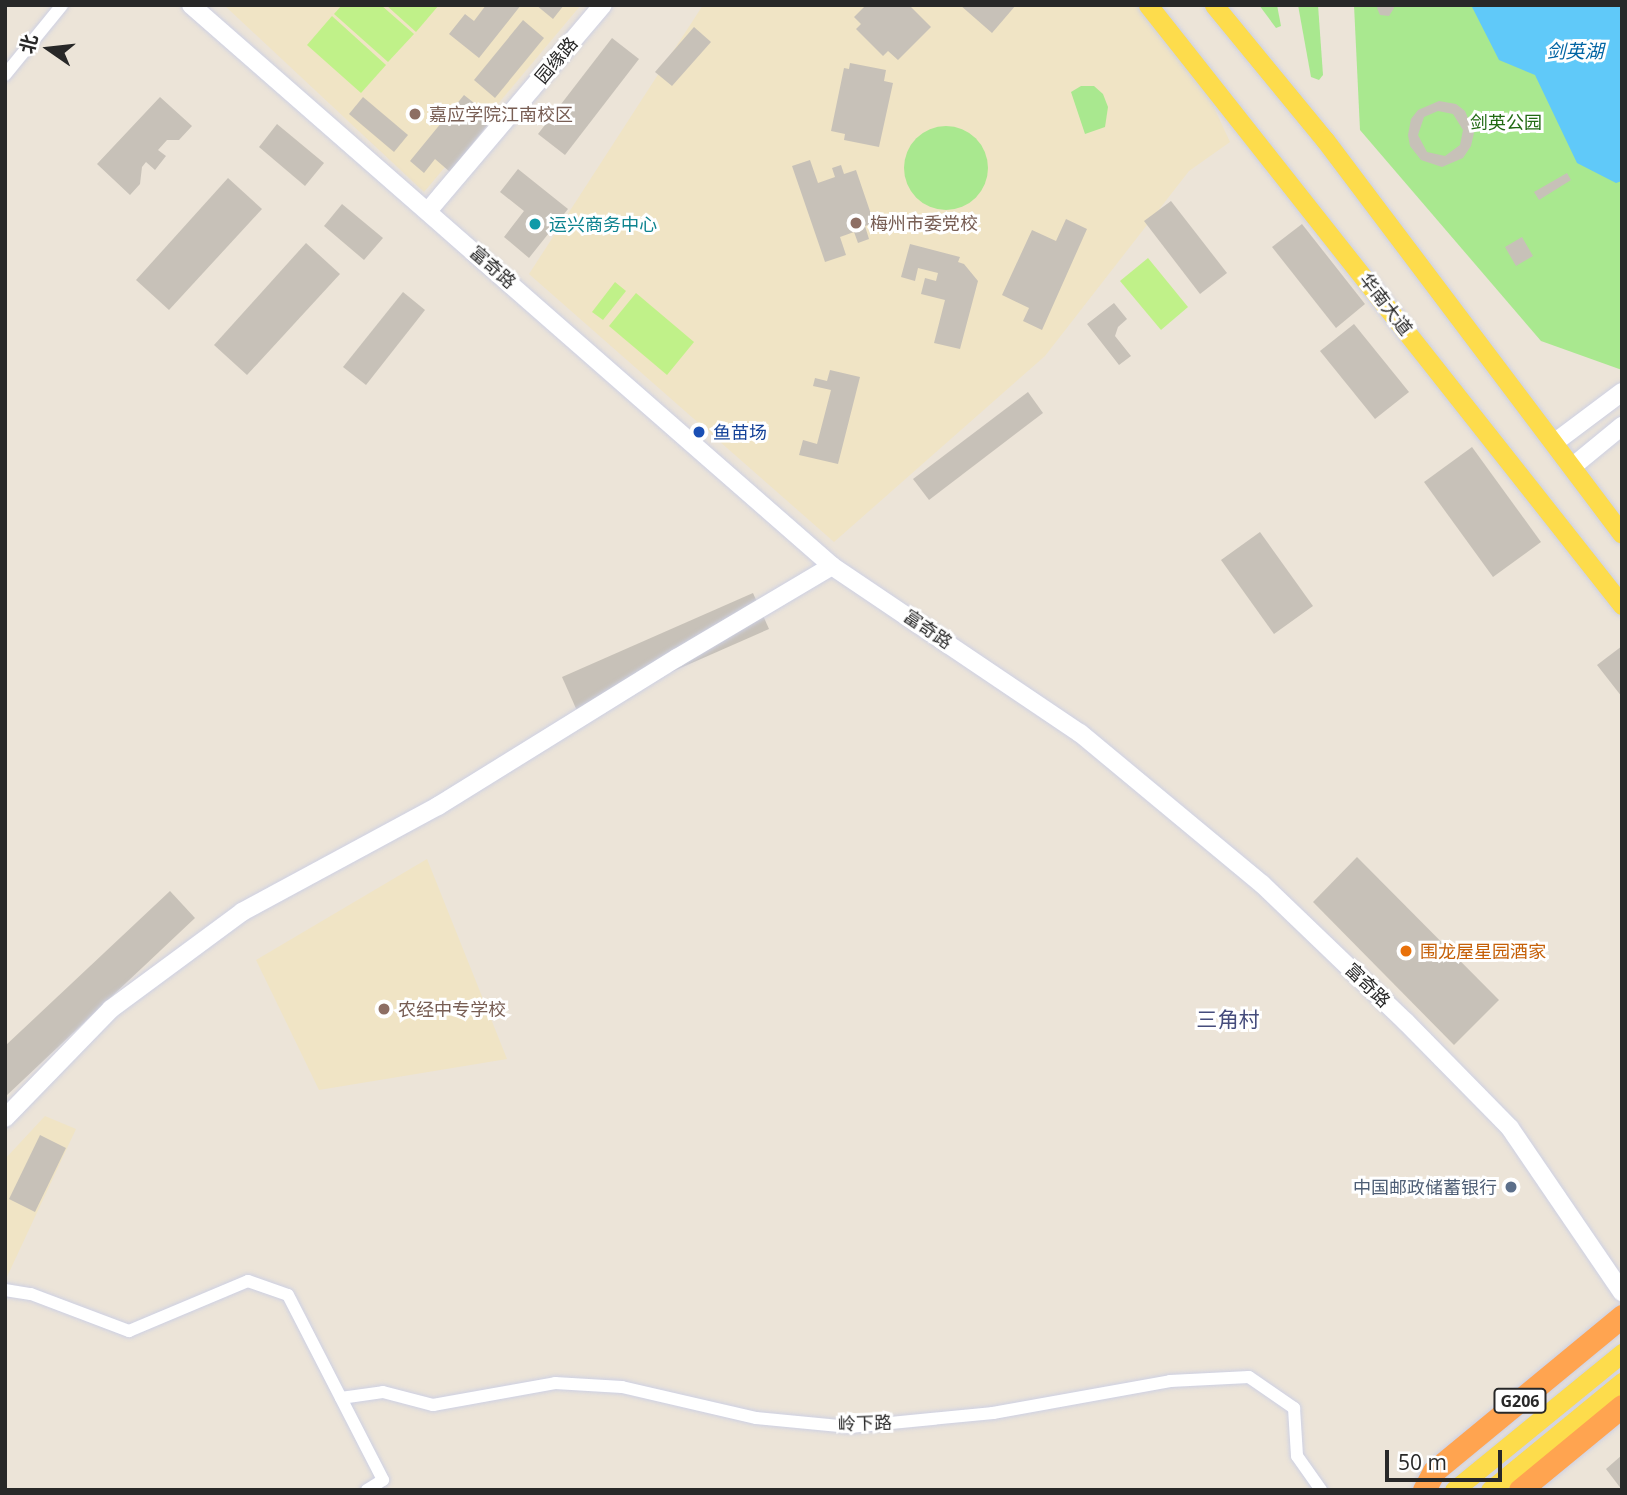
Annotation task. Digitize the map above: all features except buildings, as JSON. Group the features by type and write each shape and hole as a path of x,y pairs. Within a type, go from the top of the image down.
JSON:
{"highway":[{"name":"G206","path":"1423,1490 1434,1472 1622,1316"},
{"path":"1520,1490 1622,1406"}],"main road":[{"name":"华南大道","path":"1148,5 1622,605"},
{"path":"1214,5 1325,140 1622,534"},
{"path":"1454,1490 1622,1353"},
{"path":"1490,1490 1622,1382"}],"street":[{"path":"5,75 61,5"},
{"name":"富奇路","path":"191,5 832,566 1080,733 1262,884 1406,1022 1510,1128 1622,1292"},
{"name":"园缘路","path":"428,212 603,5"},
{"path":"1554,443 1622,392"},
{"path":"1572,467 1622,426"},
{"path":"5,1118 111,1009 242,912 438,806 832,566"},
{"path":"5,1290 31,1294 128,1331 248,1281 288,1295 383,1480 367,1490"},
{"name":"岭下路","path":"341,1398 383,1392 433,1405 555,1383 622,1387 756,1418 850,1427 993,1413 1170,1381 1248,1377 1294,1408 1297,1456 1321,1490"}],"shaded area":[{"name":"嘉应学院江南校区","path":"224,5 581,5 424,192"},
{"name":"梅州市委党校","path":"703,5 1147,5 1184,43 1230,142 1189,171 1045,356 834,542 529,274"},
{"name":"农经中专学校","path":"427,859 507,1059 319,1090 256,960"},
{"path":"45,1116 76,1129 5,1281 5,1159"}],"green space":[{"path":"342,5 381,5 414,34 388,62 334,14"},
{"path":"386,5 439,5 416,32"},
{"path":"1259,5 1277,5 1281,26 1276,28"},
{"path":"1298,5 1318,5 1323,75 1319,80 1311,77"},
{"name":"剑英公园","path":"1354,5 1622,5 1622,370 1541,341 1360,130"},
{"path":"332,16 386,65 361,93 307,45"},
{"path":"1081,86 1094,86 1103,94 1108,107 1105,127 1085,134 1071,92"},
{"path":"946,126 962,129 976,138 985,152 988,168 985,184 976,198 962,207 946,210 930,207 916,198 907,184 904,168 907,152 916,138 930,129"},
{"path":"1148,258 1188,307 1161,330 1120,281"},
{"path":"615,282 626,291 603,320 592,312"},
{"path":"636,293 694,342 667,375 609,326"}],"water":[{"name":"剑英湖","path":"1471,5 1622,5 1622,181 1616,183 1577,163 1535,75 1499,60"}],"place":[{"name":"嘉应学院江南校区","path":"415,114"},
{"name":"梅州市委党校","path":"856,223"},
{"name":"运兴商务中心","path":"535,224"},
{"name":"鱼苗场","path":"699,432"},
{"name":"围龙屋星园酒家","path":"1406,951"},
{"name":"农经中专学校","path":"384,1009"},
{"name":"中国邮政储蓄银行","path":"1511,1187"}],"district":[{"name":"三角村","path":"1228,1019"}]}
